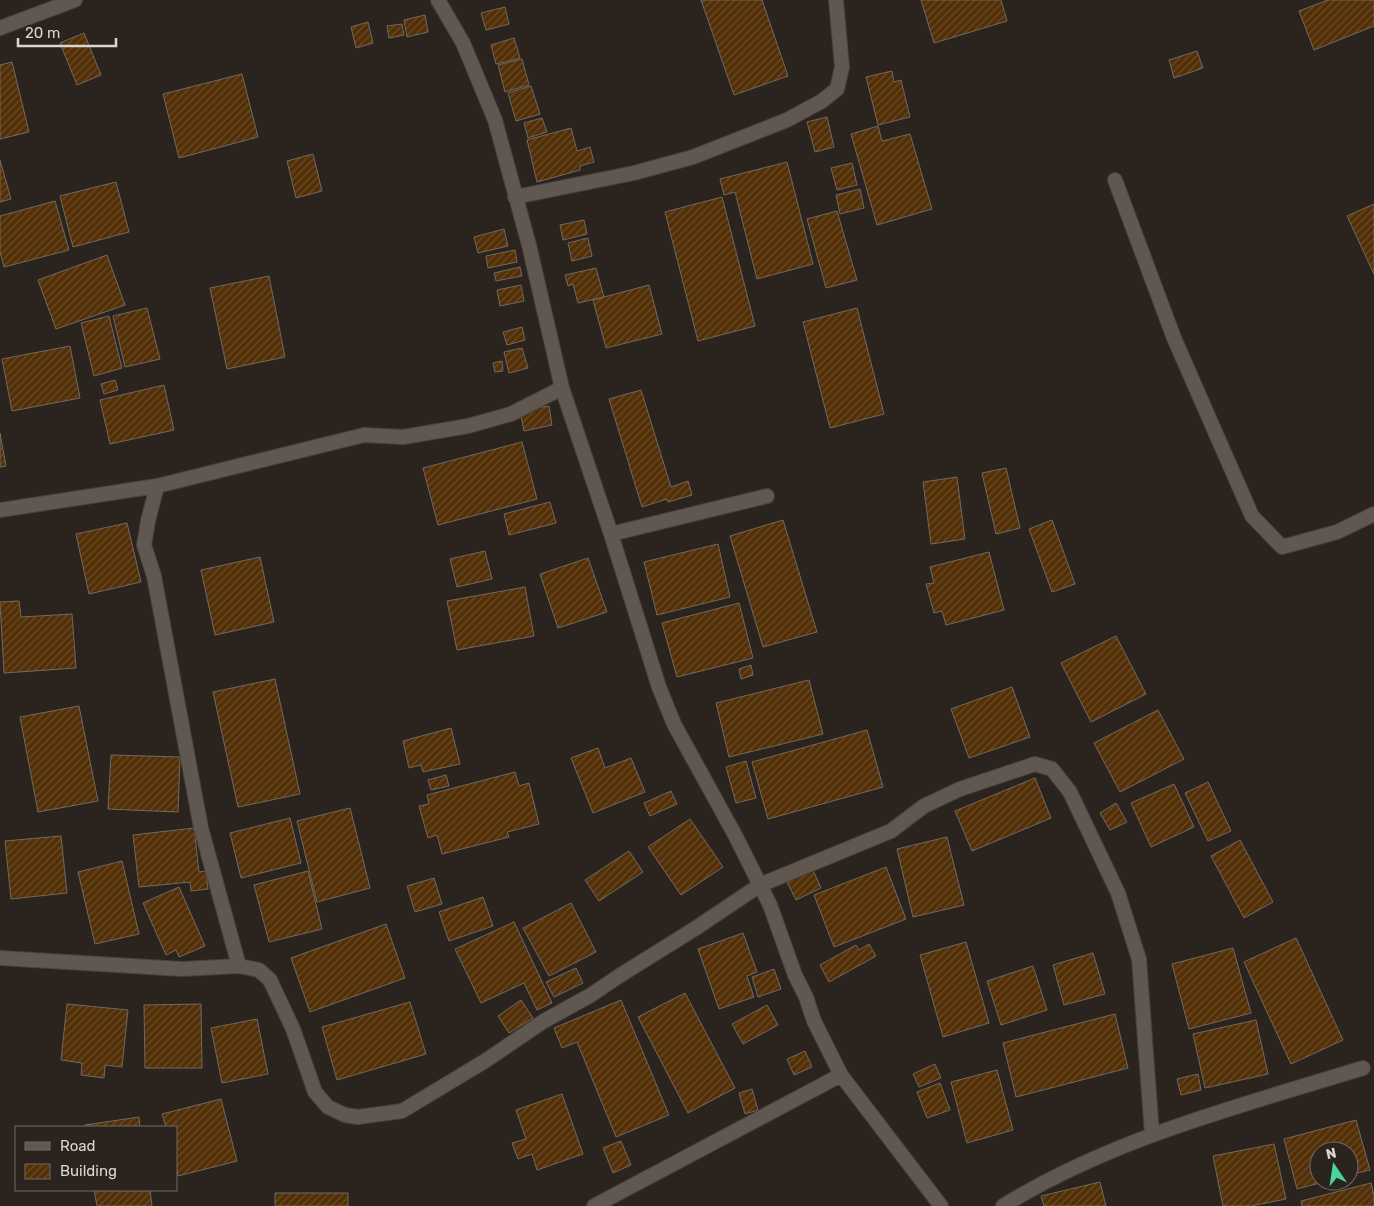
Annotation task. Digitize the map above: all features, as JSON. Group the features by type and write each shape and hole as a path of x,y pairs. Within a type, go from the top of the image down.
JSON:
{"street":[{"path":"0,28 76,0"},
{"path":"438,0 463,43 494,120 529,245 562,388 659,686 674,724 735,835 770,905 814,1021 841,1075 941,1206"},
{"path":"516,197 634,173 693,157 787,120 822,100 837,89 842,67 836,0"},
{"path":"1115,180 1174,338 1252,516 1282,546 1337,532 1374,514"},
{"path":"0,510 158,486 364,435 403,437 468,426 511,414 562,388"},
{"path":"158,486 148,521 144,545 154,576 201,828 239,966"},
{"path":"611,534 767,496"},
{"path":"0,958 182,969 239,966 259,970 270,980 293,1029 315,1092 328,1106 344,1115 358,1117 402,1111 485,1061 544,1021 591,996 760,885 891,831 924,806 960,789 1036,764 1052,769 1070,792 1118,893 1139,960 1152,1134"},
{"path":"1003,1206 1065,1172 1152,1134 1363,1068"},
{"path":"594,1206 841,1075"}],"building":[{"path":"701,0 762,0 788,76 734,95"},
{"path":"921,0 1001,0 1007,21 934,43"},
{"path":"1328,0 1374,0 1374,26 1314,50 1299,11"},
{"path":"505,7 509,24 486,30 481,13"},
{"path":"425,15 428,32 407,37 404,20"},
{"path":"368,22 373,43 356,48 351,27"},
{"path":"402,24 404,35 389,38 387,26"},
{"path":"84,33 101,75 77,85 60,43"},
{"path":"514,38 520,58 496,64 491,45"},
{"path":"1197,51 1203,68 1174,78 1169,60"},
{"path":"522,59 529,85 505,92 498,65"},
{"path":"12,62 29,132 0,139 0,65"},
{"path":"892,71 894,82 901,80 910,117 878,125 866,77"},
{"path":"242,74 258,137 179,158 163,94"},
{"path":"531,86 540,114 516,121 508,93"},
{"path":"827,117 834,147 815,152 807,122"},
{"path":"542,118 547,132 528,138 524,123"},
{"path":"878,126 882,141 910,134 932,209 877,225 851,134"},
{"path":"571,128 577,151 590,147 594,162 580,166 580,170 537,182 527,140"},
{"path":"313,154 322,191 296,198 287,161"},
{"path":"0,160 11,199 0,202"},
{"path":"787,162 813,264 757,279 735,192 724,195 720,179"},
{"path":"852,163 857,185 837,190 831,168"},
{"path":"116,182 129,232 73,247 60,196"},
{"path":"860,189 864,208 840,214 836,195"},
{"path":"722,197 755,326 698,341 665,212"},
{"path":"55,201 69,250 4,267 0,252 0,216"},
{"path":"1374,204 1374,274 1347,216"},
{"path":"837,211 857,280 826,288 807,219"},
{"path":"584,220 587,234 563,240 560,225"},
{"path":"504,229 508,246 478,253 474,237"},
{"path":"588,238 592,256 572,261 568,243"},
{"path":"515,250 517,262 488,268 486,256"},
{"path":"107,255 125,305 56,329 38,280"},
{"path":"520,267 522,276 496,281 494,273"},
{"path":"596,268 604,297 578,303 573,284 568,286 565,275"},
{"path":"269,276 285,357 227,369 210,288"},
{"path":"521,285 524,301 500,306 497,290"},
{"path":"649,285 662,334 606,348 593,300"},
{"path":"147,308 160,359 125,367 113,316"},
{"path":"857,308 884,414 830,428 803,322"},
{"path":"109,316 122,368 94,376 81,323"},
{"path":"522,327 525,340 507,345 503,332"},
{"path":"70,346 80,398 12,411 2,359"},
{"path":"522,348 528,368 509,373 504,352"},
{"path":"502,361 503,371 495,372 493,363"},
{"path":"115,380 118,390 104,394 101,384"},
{"path":"164,385 174,430 110,444 100,400"},
{"path":"641,390 671,487 688,481 692,495 668,502 667,499 642,507 609,399"},
{"path":"549,406 552,425 524,431 520,411"},
{"path":"0,433 6,466 0,467"},
{"path":"522,442 537,499 438,525 423,468"},
{"path":"1006,468 1020,528 996,534 982,473"},
{"path":"957,477 965,539 931,544 923,482"},
{"path":"550,502 556,523 509,535 504,514"},
{"path":"783,520 817,632 763,647 730,536"},
{"path":"1052,520 1075,584 1052,592 1029,529"},
{"path":"127,523 141,582 89,594 76,534"},
{"path":"718,544 730,597 657,615 644,562"},
{"path":"485,551 492,579 457,587 450,559"},
{"path":"989,552 1004,610 946,625 942,611 934,613 926,584 934,583 930,567"},
{"path":"260,557 274,622 215,635 201,570"},
{"path":"588,558 607,612 558,628 540,574"},
{"path":"525,587 534,636 457,650 447,601"},
{"path":"19,601 21,617 72,614 76,668 4,673 0,602"},
{"path":"739,603 753,658 677,677 662,623"},
{"path":"1116,636 1146,694 1091,722 1061,663"},
{"path":"751,665 753,675 741,679 739,669"},
{"path":"275,679 300,794 238,807 213,692"},
{"path":"809,680 823,734 729,757 716,703"},
{"path":"1012,687 1030,737 969,758 951,709"},
{"path":"79,706 98,801 38,812 20,717"},
{"path":"1158,710 1184,759 1120,792 1094,743"},
{"path":"451,728 460,764 423,772 421,765 409,768 403,741"},
{"path":"867,730 883,787 768,819 752,762"},
{"path":"598,748 605,768 631,758 645,792 593,813 571,758"},
{"path":"111,755 180,757 178,812 108,809"},
{"path":"746,761 756,798 736,803 726,767"},
{"path":"515,772 519,786 529,783 539,824 507,832 509,837 442,854 437,835 428,838 419,806 429,804 427,795"},
{"path":"446,775 449,786 431,790 428,780"},
{"path":"1035,778 1051,818 972,851 955,811"},
{"path":"1208,782 1231,831 1208,841 1185,793"},
{"path":"1174,784 1194,827 1151,847 1131,803"},
{"path":"671,791 677,804 650,816 644,803"},
{"path":"1116,803 1127,822 1110,830 1100,813"},
{"path":"350,808 370,888 317,902 297,821"},
{"path":"290,818 301,863 241,878 230,833"},
{"path":"690,819 723,867 681,895 648,847"},
{"path":"194,828 199,872 206,871 208,889 191,891 190,882 139,887 133,835"},
{"path":"61,836 67,893 11,899 5,841"},
{"path":"947,837 964,905 913,917 897,849"},
{"path":"1240,840 1273,902 1244,918 1211,856"},
{"path":"629,851 643,872 599,901 585,880"},
{"path":"122,861 139,934 95,944 78,872"},
{"path":"886,867 906,919 834,947 814,895"},
{"path":"812,868 821,888 796,900 786,880"},
{"path":"308,871 322,929 269,942 254,885"},
{"path":"434,878 442,904 415,912 407,886"},
{"path":"179,887 205,946 179,957 176,950 166,955 143,903"},
{"path":"483,897 493,926 449,941 439,912"},
{"path":"571,903 596,952 549,976 523,928"},
{"path":"514,922 552,1003 537,1010 524,983 481,1003 455,949"},
{"path":"386,924 405,978 310,1012 291,958"},
{"path":"743,933 757,972 747,976 754,997 719,1009 698,949"},
{"path":"1296,938 1343,1040 1291,1064 1244,962"},
{"path":"966,942 989,1023 943,1037 920,955"},
{"path":"869,944 876,956 829,982 820,965 856,945 859,950"},
{"path":"1233,948 1251,1013 1189,1029 1172,964"},
{"path":"1093,953 1105,994 1064,1005 1053,965"},
{"path":"1033,966 1047,1010 1001,1025 987,981"},
{"path":"576,968 583,983 554,997 546,982"},
{"path":"774,969 781,989 758,997 752,977"},
{"path":"685,993 735,1088 688,1113 638,1017"},
{"path":"521,1000 533,1018 509,1033 498,1016"},
{"path":"621,1000 669,1115 616,1137 577,1042 562,1048 554,1028"},
{"path":"410,1002 426,1054 337,1080 322,1027"},
{"path":"67,1004 128,1010 122,1067 105,1065 104,1078 81,1075 82,1063 61,1060"},
{"path":"201,1004 202,1068 145,1068 144,1005"},
{"path":"767,1005 778,1025 743,1044 732,1024"},
{"path":"1115,1014 1128,1068 1016,1097 1003,1043"},
{"path":"257,1019 268,1074 222,1083 211,1028"},
{"path":"1256,1020 1268,1074 1205,1088 1193,1034"},
{"path":"805,1051 812,1067 794,1075 787,1059"},
{"path":"935,1064 941,1078 919,1087 913,1074"},
{"path":"997,1070 1013,1130 967,1143 951,1082"},
{"path":"1198,1074 1201,1090 1181,1095 1177,1079"},
{"path":"940,1083 950,1110 927,1118 917,1092"},
{"path":"752,1089 758,1110 745,1114 739,1093"},
{"path":"562,1094 583,1154 537,1170 532,1154 518,1159 512,1143 526,1139 516,1110"},
{"path":"221,1099 237,1161 178,1176 178,1126 166,1126 162,1114"},
{"path":"139,1117 140,1126 85,1126"},
{"path":"1356,1120 1370,1170 1359,1173 1359,1141 1309,1141 1309,1186 1297,1189 1284,1139"},
{"path":"621,1141 631,1165 613,1173 603,1148"},
{"path":"1274,1144 1286,1199 1251,1206 1223,1206 1213,1156"},
{"path":"1100,1182 1106,1206 1044,1206 1041,1196"},
{"path":"1371,1183 1374,1206 1302,1206 1301,1201 1340,1191 1359,1191 1359,1186"},
{"path":"94,1191 150,1191 152,1206 97,1206"},
{"path":"275,1193 348,1193 348,1206 275,1206"}]}
